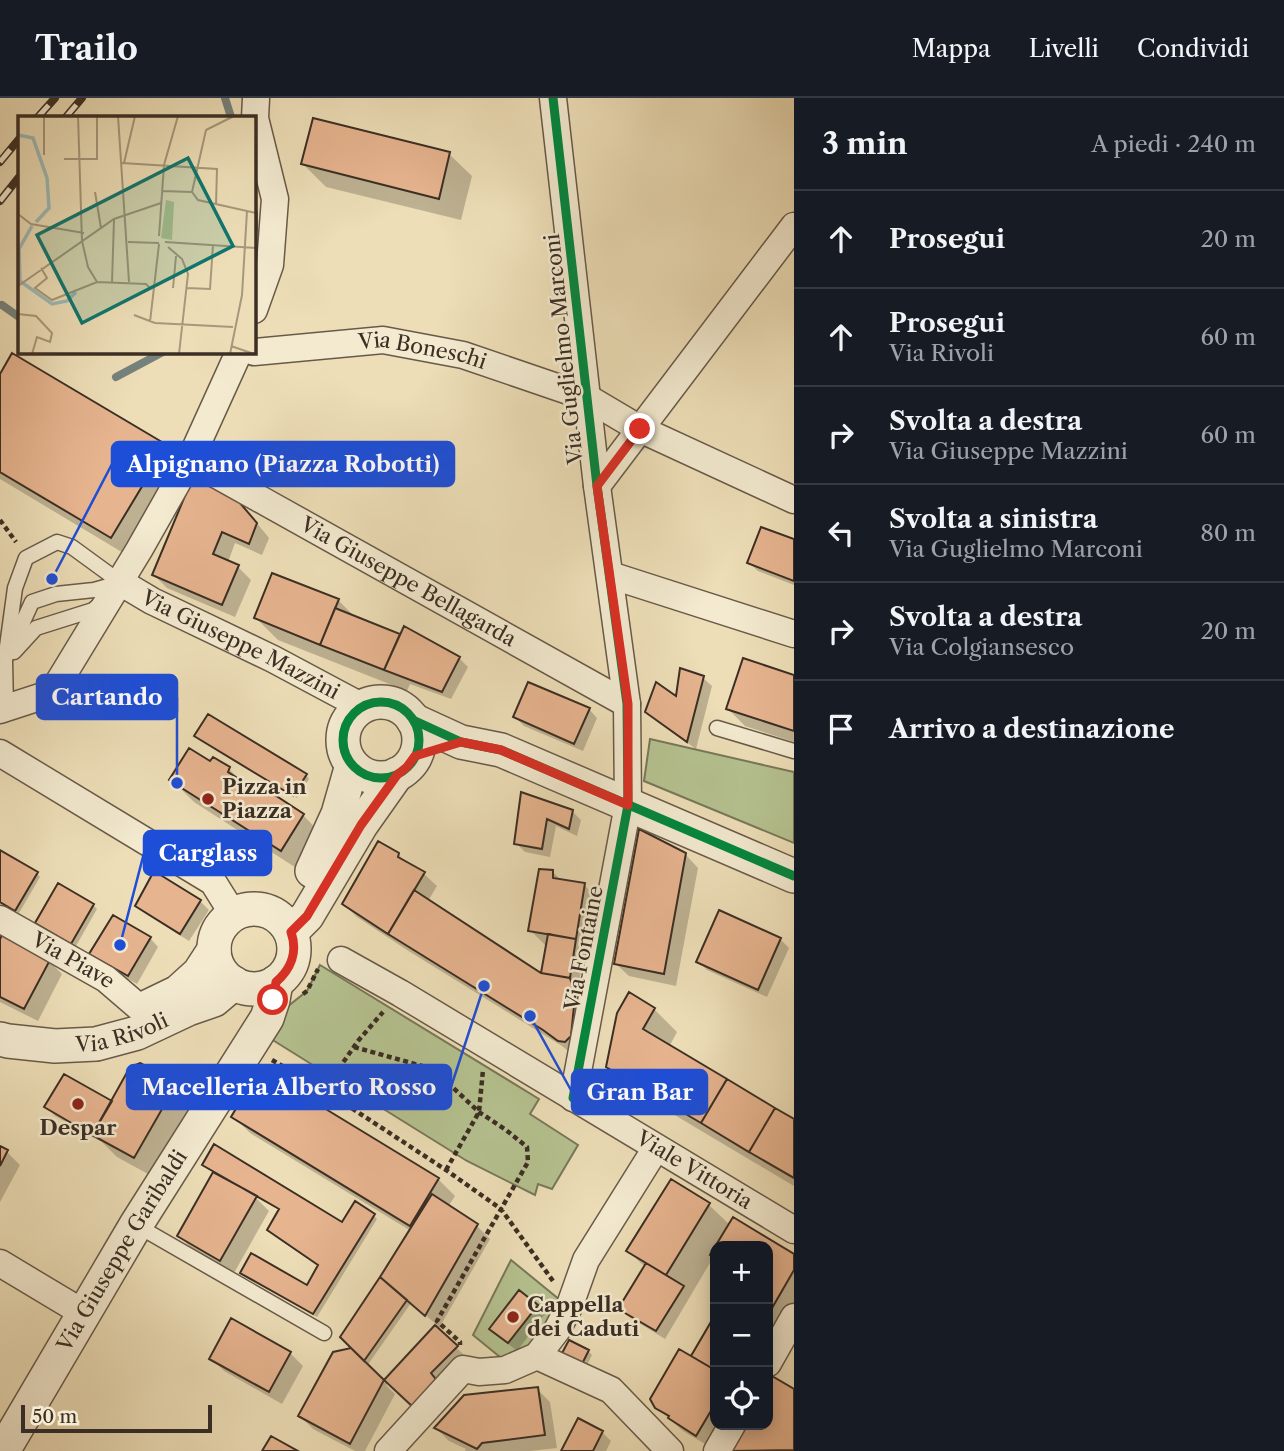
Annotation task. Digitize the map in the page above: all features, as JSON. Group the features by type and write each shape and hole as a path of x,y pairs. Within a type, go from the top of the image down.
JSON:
{"street":[{"path":"255,116 256,98"},
{"name":"Via Guglielmo Marconi","path":"553,98 597,486 628,704 628,805"},
{"path":"256,122 275,199 270,265 256,304"},
{"path":"597,486 794,226"},
{"name":"Via Boneschi","path":"256,351 383,340 463,355 586,397 640,429 794,500"},
{"name":"Via Boneschi","path":"3,709 52,694 190,460 245,354"},
{"name":"Via Giuseppe Bellagarda","path":"190,460 628,704"},
{"path":"610,575 794,634"},
{"name":"Via Giuseppe Mazzini","path":"120,582 152,601 273,659 361,706"},
{"path":"461,742 406,765 387,778 363,774 352,765 342,744 350,716 361,706 373,702 398,705 414,720 461,742 501,750 794,876"},
{"path":"3,709 3,755 213,882 233,914"},
{"path":"280,922 307,916 361,825 419,743 414,720"},
{"path":"280,922 286,904 306,884 335,822 352,765"},
{"name":"Via Fontaine","path":"573,1098 628,805"},
{"path":"260,909 280,922 293,939 293,957 284,975 265,988 220,970 214,950 216,938 221,927 233,914 260,909"},
{"name":"Via Piave","path":"0,919 106,979 141,1010"},
{"name":"Via Rivoli","path":"0,1017 56,1024 89,1024 131,1015 178,992 199,973 214,950"},
{"name":"Viale Vittoria","path":"341,960 794,1230"},
{"name":"Via Rivoli","path":"0,1039 55,1046 96,1044 137,1033 214,1000 265,988"},
{"name":"Via Giuseppe Garibaldi","path":"3,1451 136,1225 255,1055 252,1016 265,988"},
{"path":"388,1451 463,1369 479,1372 505,1370 537,1356 557,1330 570,1305 586,1260 656,1149"},
{"path":"0,1263 85,1314"},
{"path":"773,1354 794,1317"},
{"path":"537,1356 611,1390 670,1451"},
{"path":"717,1451 729,1430"}],"lane":[{"path":"3,709 5,661 15,588 26,558 57,542 72,547 120,582"},
{"path":"5,661 36,628 93,610 120,582"},
{"path":"5,661 32,602 56,594 94,590 120,582"},
{"path":"717,728 794,751"},
{"path":"136,1225 324,1333"}],"path":[{"path":"0,520 26,558"},
{"path":"265,988 307,991 320,965 341,960"},
{"path":"324,1090 354,1047 400,993"},
{"path":"446,1170 479,1112 485,1045"},
{"path":"354,1047 433,1069 479,1112 527,1147 528,1162 437,1321 460,1342"},
{"path":"255,1055 324,1090 502,1209 570,1305"}],"green space":[{"path":"650,739 794,772 794,843 644,781"},
{"path":"320,965 539,1099 530,1114 578,1145 552,1189 538,1184 535,1195 467,1161 271,1039 287,1007 307,991"},
{"path":"511,1260 560,1300 541,1337 506,1362 473,1335"}],"building":[{"path":"313,118 450,152 439,199 301,164"},
{"path":"12,353 167,445 111,538 0,472 0,374"},
{"path":"192,479 234,496 257,523 249,544 222,532 213,554 239,565 222,605 152,575"},
{"path":"761,527 794,539 794,581 747,563"},
{"path":"272,573 339,599 320,645 254,618"},
{"path":"335,608 400,634 384,670 320,645"},
{"path":"404,626 460,657 442,692 384,670"},
{"path":"743,658 794,675 794,731 726,709"},
{"path":"680,668 704,676 687,742 645,712 656,682 676,696"},
{"path":"528,682 590,708 574,744 513,717"},
{"path":"208,714 307,774 293,796 194,736"},
{"path":"189,748 210,761 213,757 230,767 228,772 264,795 267,790 304,814 281,851 169,780"},
{"path":"521,792 573,810 569,829 547,819 542,849 514,844"},
{"path":"639,829 686,853 664,974 614,964"},
{"path":"378,841 399,853 398,857 425,872 388,934 342,904"},
{"path":"0,850 38,872 15,911 0,902"},
{"path":"539,869 553,870 553,878 585,883 576,939 528,931"},
{"path":"154,871 201,900 180,934 135,906"},
{"path":"58,883 94,904 71,944 35,923"},
{"path":"414,890 541,973 570,978 575,996 571,1036 565,1042 558,1041 388,934"},
{"path":"719,910 781,938 758,990 696,962"},
{"path":"113,915 151,937 128,976 89,954"},
{"path":"548,934 576,939 570,978 541,973"},
{"path":"2,935 50,960 24,1009 0,997"},
{"path":"629,992 655,1008 643,1029 727,1079 701,1123 606,1067 617,1013"},
{"path":"140,1063 177,1083 134,1158 92,1135 130,1067"},
{"path":"260,1069 439,1178 410,1226 231,1117"},
{"name":"Despar","path":"64,1074 112,1101 92,1135 44,1107"},
{"path":"727,1079 775,1108 749,1152 701,1123"},
{"path":"775,1108 794,1119 794,1178 749,1152"},
{"path":"214,1144 342,1222 355,1201 375,1214 313,1314 240,1273 251,1253 307,1285 318,1265 267,1230 279,1209 202,1165"},
{"path":"0,1146 8,1150 0,1166"},
{"path":"213,1172 257,1196 220,1261 177,1236"},
{"path":"671,1179 710,1203 666,1275 626,1251"},
{"path":"432,1194 478,1224 425,1316 380,1277"},
{"path":"733,1217 773,1241 718,1241"},
{"path":"773,1241 794,1254 794,1270 773,1306"},
{"path":"646,1263 684,1286 656,1331 618,1309"},
{"path":"380,1277 407,1300 364,1361 340,1337"},
{"name":"Cappella dei Caduti","path":"519,1290 538,1305 508,1343 489,1329"},
{"path":"231,1318 291,1352 269,1392 209,1359"},
{"path":"710,1324 710,1367 691,1356"},
{"path":"435,1325 458,1346 431,1373 438,1382 414,1408 384,1380"},
{"path":"569,1340 589,1350 582,1364 561,1355"},
{"path":"351,1348 384,1380 350,1444 298,1416 333,1352"},
{"path":"679,1349 710,1367 710,1412 696,1436 655,1408 650,1399"},
{"path":"773,1377 794,1389 794,1450 730,1451 742,1430 773,1430"},
{"path":"538,1387 545,1435 482,1443 477,1449 434,1428 464,1395"},
{"path":"578,1418 603,1431 593,1451 561,1451"},
{"path":"271,1436 298,1451 262,1451"}],"waterway":[{"path":"225,98 231,116"},
{"path":"2,305 18,316"},
{"path":"116,377 159,354"}],"railway":[{"path":"39,116 55,98"},
{"path":"67,116 82,98"},
{"path":"0,162 18,140"},
{"path":"0,201 18,178"}],"cycle path":[{"path":"553,98 597,486 627,704 628,805 573,1098"},
{"path":"381,702 396,705 408,713 416,725 419,740 416,755 408,767 396,775 381,778 366,775 354,767 346,755 343,740 346,725 354,713 366,705 381,702"},
{"path":"413,720 461,742 501,750 794,876"}],"place":[{"name":"Alpignano (Piazza Robotti)","path":"52,579"},
{"name":"Cartando","path":"177,783"},
{"name":"Pizza in Piazza","path":"208,799"},
{"name":"Carglass","path":"120,945"},
{"name":"Macelleria Alberto Rosso","path":"484,986"},
{"name":"Gran Bar","path":"530,1016"},
{"name":"Despar","path":"78,1104"},
{"name":"Cappella dei Caduti","path":"513,1317"}],"route":[{"path":"273,1000 276,982 284,975 293,957 291,932 307,916 361,825 397,775 415,756 461,742 501,750 628,805 628,704 597,486 640,429"}]}
